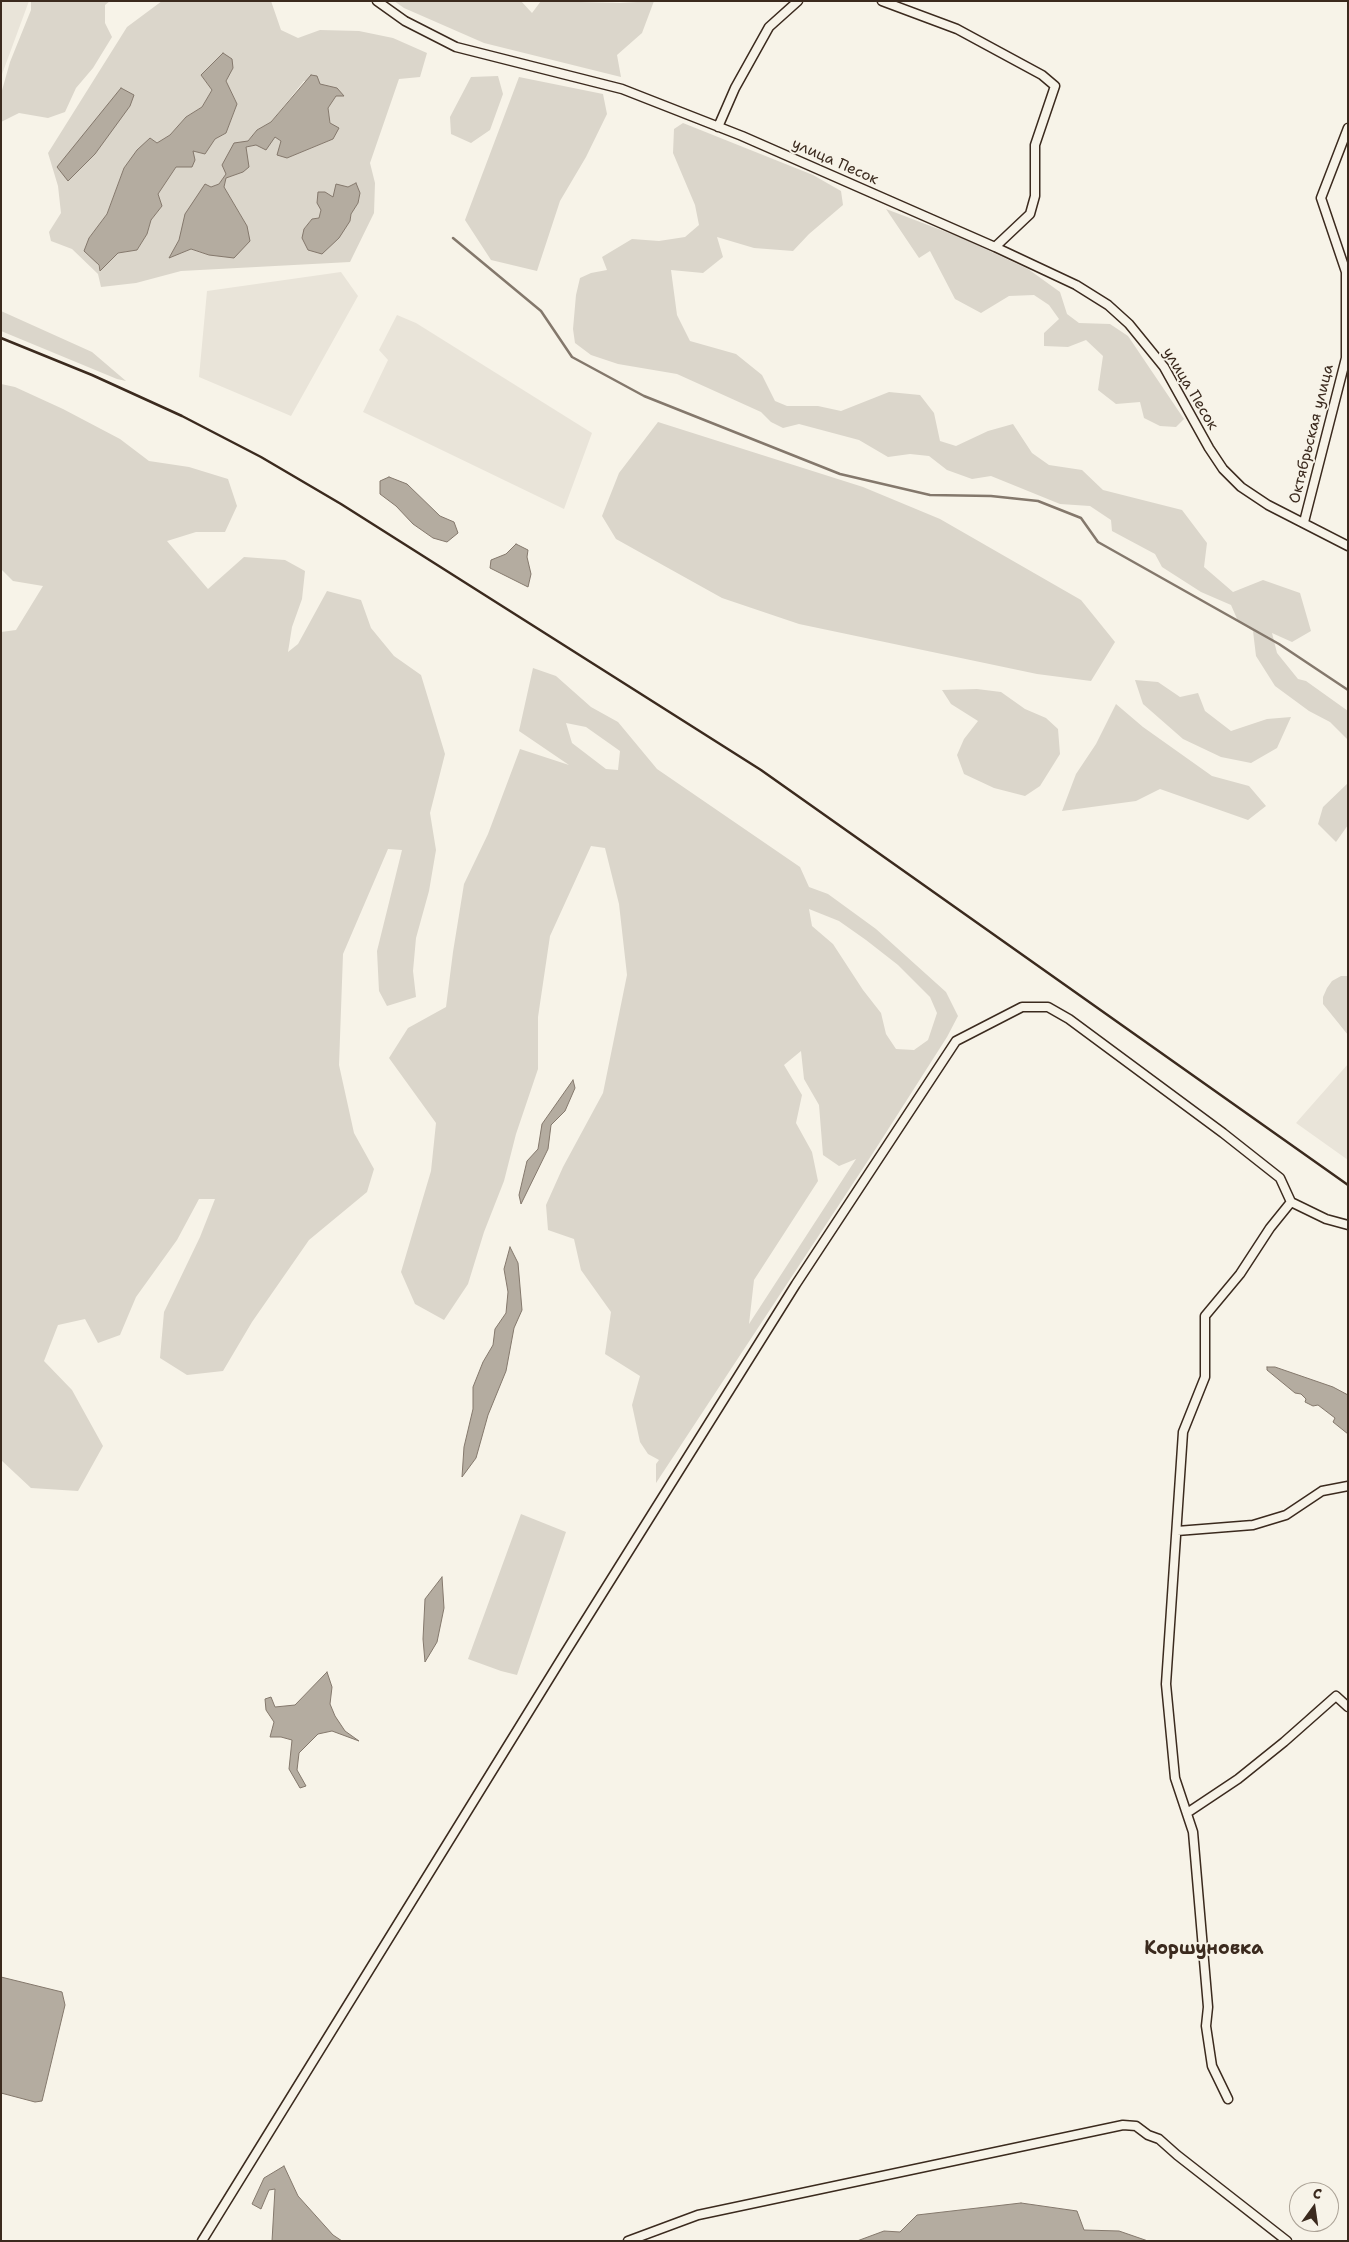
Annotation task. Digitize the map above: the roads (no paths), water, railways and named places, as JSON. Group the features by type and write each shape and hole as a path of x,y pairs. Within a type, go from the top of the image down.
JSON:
{"street":[{"name":"улица Песок","path":"377,1 405,21 456,48 622,90 718,127 995,247 1076,285 1108,305 1129,324 1164,367 1194,422 1223,469 1241,487 1268,505 1348,546"},
{"path":"718,127 736,88 770,27 798,1"},
{"path":"882,1 957,29 1042,75 1055,86 1035,145 1035,196 1030,214 995,247"},
{"name":"Октябрьская улица","path":"1304,522 1347,355 1346,272 1321,198 1348,128"},
{"path":"202,2241 570,1644 764,1334 956,1041 1022,1007 1048,1007 1068,1019 1200,1116 1280,1178 1291,1202 1326,1219 1348,1225"},
{"path":"1228,2099 1212,2066 1207,2036 1208,2007 1193,1832 1175,1778 1166,1684 1183,1432 1205,1377 1205,1316 1240,1274 1270,1228 1291,1202"},
{"path":"1177,1531 1253,1525 1286,1515 1322,1491 1348,1486"},
{"path":"1187,1813 1238,1779 1336,1696 1348,1707"},
{"path":"628,2241 698,2216 1123,2125 1136,2126 1148,2135 1159,2139 1287,2241"}],"waterway":[{"path":"453,238 541,311 572,357 644,396 840,474 930,495 991,496 1038,501 1081,518 1098,542 1279,644 1348,690"}],"railway":[{"path":"1,338 92,375 182,416 261,457 341,504 761,770 1348,1185"}],"district":[{"name":"Коршуновка","path":"1204,1949"}]}
